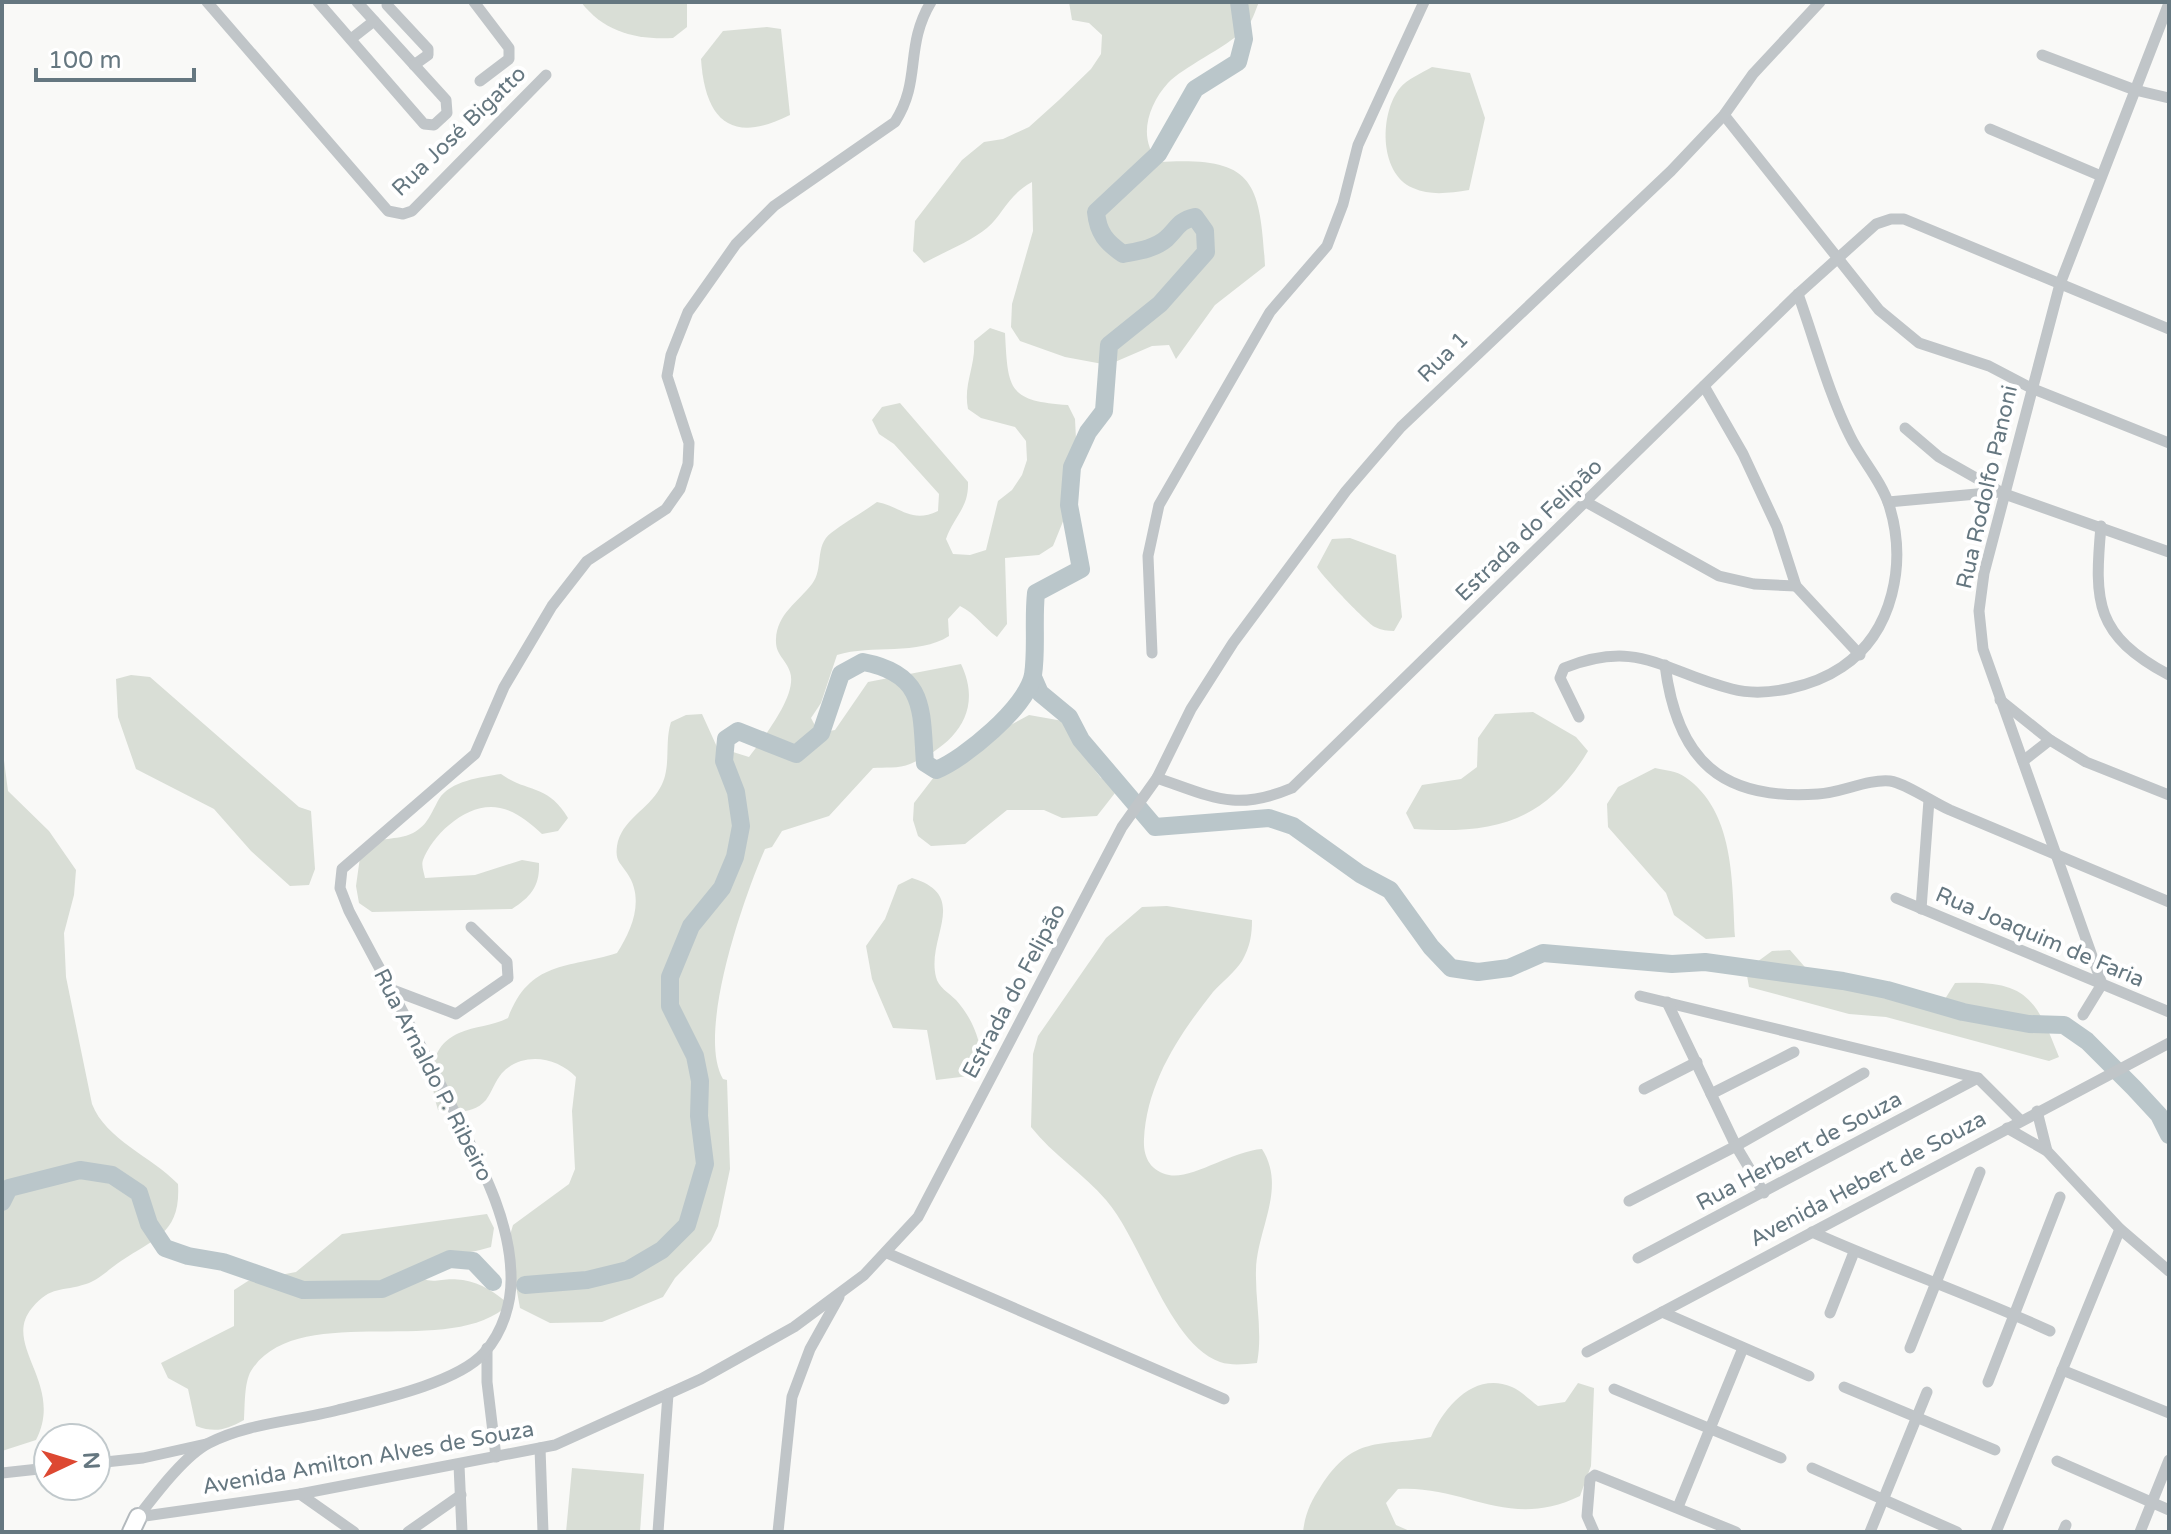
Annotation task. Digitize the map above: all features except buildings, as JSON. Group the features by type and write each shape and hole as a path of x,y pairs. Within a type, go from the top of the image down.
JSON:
{"street":[{"name":"Rua José Bigatto","path":"207,2 388,211 395,214 412,211 546,75"},
{"path":"318,2 424,124 434,125 447,113 448,106 357,2"},
{"path":"474,2 509,48 509,59 480,81"},
{"name":"Rua Arnaldo P. Ribeiro","path":"135,1524 162,1487 207,1444 244,1431 364,1404 453,1374 471,1363 487,1347 507,1311 511,1272 502,1224 485,1175 349,911 340,888 342,869 475,754 504,687 552,606 587,561 666,509 680,489 688,464 689,443 667,376 671,355 688,312 736,244 774,206 895,122 907,102 912,81 913,43 931,2"},
{"path":"1152,653 1148,556 1159,505 1270,312 1327,246 1343,204 1358,145 1424,2"},
{"name":"Rua 1","path":"1154,783 1191,709 1233,643 1346,491 1401,427 1671,171 1724,115 1753,74 1820,2"},
{"name":"Rua Rodolfo Panoni","path":"2102,984 2059,856 1999,699 1983,649 1979,611 1984,573 2003,494 2060,284 2169,3"},
{"path":"387,5 428,49 428,55 414,65"},
{"path":"351,39 374,21"},
{"path":"2042,55 2135,90 2169,98"},
{"path":"1724,115 1883,314 1919,343 1989,366 2031,388 2169,443"},
{"path":"1990,129 2101,176"},
{"name":"Estrada do Felipão","path":"918,1217 1122,827 1154,783 1221,799 1260,802 1292,788 1798,294 1876,224 1904,219 2060,284"},
{"path":"2060,284 2166,328 2169,313"},
{"path":"1579,717 1560,678 1564,668 1603,656 1638,655 1733,690 1759,691 1799,686 1834,673 1860,655 1884,617 1896,581 1898,552 1888,502 1849,435 1798,294"},
{"path":"1704,386 1743,454 1777,527 1796,586 1860,655"},
{"path":"1905,428 1939,457 2003,494 2169,552"},
{"path":"1888,502 2003,494"},
{"path":"1586,502 1719,576 1754,584 1796,586"},
{"path":"2101,526 2096,583 2104,617 2120,641 2169,675"},
{"path":"1665,665 1669,702 1684,738 1716,773 1743,790 1770,795 1816,795 1890,781 1998,831 2169,902"},
{"path":"1999,699 2050,740 2086,762 2169,795"},
{"path":"2023,761 2050,740"},
{"path":"1921,909 1929,800"},
{"name":"Rua Joaquim de Faria","path":"1896,898 2169,1012"},
{"path":"390,989 456,1014 508,978 507,962 471,927"},
{"path":"2083,1015 2102,984"},
{"path":"1640,996 1978,1078 2020,1120"},
{"path":"1667,1002 1736,1146 1764,1193"},
{"name":"Avenida Hebert de Souza","path":"1587,1352 2169,1043"},
{"path":"1711,1094 1794,1052"},
{"path":"1644,1089 1697,1062"},
{"path":"1629,1201 1736,1146 1864,1073"},
{"name":"Rua Herbert de Souza","path":"1638,1258 1978,1078"},
{"path":"2037,1111 2047,1151"},
{"path":"2007,1128 2047,1151 2120,1229 2169,1271"},
{"path":"1910,1348 1934,1280 1980,1172"},
{"path":"1988,1382 2060,1197"},
{"name":"Avenida Amilton Alves de Souza","path":"135,1524 540,1448 668,1394 748,1355 841,1293 887,1253 918,1217"},
{"path":"1996,1532 2120,1229"},
{"path":"1812,1232 1854,1252 1934,1280 2050,1331"},
{"path":"1830,1313 1854,1252"},
{"path":"887,1253 1224,1399"},
{"path":"778,1532 792,1397 810,1349 841,1293"},
{"path":"1662,1312 1809,1376"},
{"path":"487,1347 487,1382 496,1457"},
{"path":"1678,1507 1743,1348"},
{"path":"2062,1370 2169,1413"},
{"path":"1844,1387 1995,1450"},
{"path":"1614,1389 1781,1458"},
{"path":"1870,1532 1927,1392"},
{"path":"658,1532 668,1394"},
{"path":"112,1461 207,1444"},
{"path":"540,1448 543,1532"},
{"path":"2140,1532 2169,1460"},
{"path":"2057,1461 2169,1510"},
{"path":"459,1465 462,1532"},
{"path":"1812,1468 1957,1532"},
{"path":"2,1473 32,1470"},
{"path":"1594,1532 1587,1516 1590,1479 1595,1475 1736,1532"},
{"path":"300,1494 354,1532"},
{"path":"408,1532 461,1495"}],"shaded area":[{"path":"581,2 687,2 687,27 673,38 634,35 600,21"},
{"path":"1069,2 1259,2 1245,29 1168,83 1155,101 1148,122 1148,143 1159,162 1214,164 1232,170 1245,179 1254,193 1263,236 1265,266 1215,305 1176,359 1169,345 1152,346 1108,365 1065,357 1020,341 1011,327 1012,304 1033,231 1032,182 973,238 924,263 913,251 915,221 962,160 984,142 1003,139 1029,127 1091,69 1101,54 1102,35 1089,23 1072,20"},
{"path":"767,27 781,29 790,115 769,124 737,127 715,111 708,98 701,59 723,31"},
{"path":"1432,67 1470,73 1485,118 1469,190 1447,193 1420,191 1402,180 1388,156 1386,126 1393,99 1407,82"},
{"path":"990,328 1005,333 1010,380 1015,389 1033,400 1068,405 1075,419 1078,480 1053,546 1039,555 1005,558 1007,624 997,637 960,606 948,619 949,636 937,642 837,655 821,703 811,718 819,733 835,730 868,682 961,664 969,697 967,712 952,737 940,748 906,766 873,768 829,816 782,831 772,847 765,849 735,931 715,1030 716,1058 723,1079 727,1080 730,1169 718,1226 711,1241 675,1278 663,1297 602,1322 550,1323 520,1308 508,1242 513,1225 569,1184 575,1169 572,1111 576,1077 550,1061 530,1059 510,1066 502,1073 481,1105 464,1111 444,1111 438,1110 433,1088 436,1056 449,1039 459,1033 508,1018 517,999 539,976 566,965 617,953 632,924 636,904 632,883 617,858 617,846 624,829 655,796 664,780 671,722 686,715 702,714 717,747 749,757 778,716 789,692 790,672 777,649 777,630 784,615 816,578 826,538 877,502 913,515 929,515 938,511 939,494 894,444 879,434 872,420 882,407 900,403 968,482 964,505 946,539 953,554 970,555 986,550 998,501 1012,490 1027,460 1026,441 1015,427 981,418 968,409 967,391 974,341"},
{"path":"1350,538 1396,555 1402,617 1394,631 1371,624 1317,567 1332,539"},
{"path":"131,675 150,677 299,807 311,811 315,869 309,885 290,886 251,851 214,809 136,769 118,717 116,679"},
{"path":"1533,712 1576,737 1588,751 1554,794 1535,809 1492,826 1414,829 1406,813 1422,785 1461,779 1477,767 1478,738 1495,714"},
{"path":"1029,715 1063,721 1078,731 1090,764 1101,778 1122,784 1097,816 1062,818 1044,810 1007,810 965,844 931,846 918,836 913,820 914,803 934,777 990,736"},
{"path":"2,745 8,791 49,831 76,870 74,895 64,933 66,977 92,1104 118,1138 178,1184 178,1200 170,1224 155,1239 95,1280 51,1292 32,1308 24,1322 24,1336 39,1383 43,1420 32,1422 32,1441 2,1451"},
{"path":"1655,768 1685,777 1701,791 1722,828 1731,872 1735,937 1706,939 1674,915 1666,893 1608,827 1607,804 1618,787"},
{"path":"501,774 553,799 568,818 558,831 542,834 522,818 500,808 476,810 443,830 428,850 422,862 423,869 425,878 475,875 522,860 539,863 536,884 524,900 512,909 372,912 359,903 356,886 361,850 376,842 406,836 418,830 439,799 451,788 467,781"},
{"path":"912,878 930,886 939,895 943,907 936,947 936,977 941,987 967,1015 978,1040 984,1067 969,1076 936,1080 927,1030 893,1028 872,979 866,946 885,919 898,885"},
{"path":"1167,906 1252,920 1250,941 1242,961 1200,1009 1166,1061 1146,1118 1144,1146 1152,1167 1169,1175 1189,1173 1262,1149 1272,1179 1256,1270 1257,1363 1220,1362 1185,1335 1106,1200 1031,1127 1033,1054 1038,1036 1106,938 1142,907"},
{"path":"1790,950 1811,974 1859,984 1890,1000 1945,999 1955,983 1979,983 2013,989 2025,996 2043,1019 2059,1057 2049,1061 1886,1017 1849,1014 1749,987 1746,970 1772,951"},
{"path":"487,1214 494,1228 491,1247 436,1259 407,1270 423,1279 476,1283 509,1304 483,1320 451,1328 338,1333 303,1338 273,1350 251,1371 246,1388 244,1420 220,1429 196,1426 188,1389 168,1378 161,1363 234,1326 234,1290 248,1281 296,1272 342,1234"},
{"path":"1498,1383 1512,1387 1538,1406 1565,1402 1578,1383 1594,1388 1591,1466 1580,1496 1554,1506 1531,1509 1509,1508 1445,1493 1398,1489 1386,1503 1396,1525 1412,1532 1303,1532 1309,1508 1321,1486 1345,1458 1356,1451 1382,1443 1431,1437 1452,1404 1473,1388 1485,1384"},
{"path":"572,1468 644,1474 640,1532 566,1532"}],"waterway":[{"path":"525,1285 587,1280 628,1270 662,1250 687,1225 705,1164 699,1116 700,1081 695,1056 670,1006 670,977 691,926 722,888 735,857 741,826 736,792 724,761 726,739 738,731 796,754 821,733 841,674 863,662 884,668 910,686 923,727 925,763 936,770 962,755 993,730 1028,688 1034,665 1036,593 1081,569 1069,505 1072,467 1088,432 1104,411 1109,345 1160,304 1206,252 1205,231 1195,217 1182,223 1156,245 1123,254 1104,236 1096,212 1158,154 1195,89 1238,62 1244,39 1239,2"},
{"path":"1033,677 1040,693 1069,717 1081,740 1155,827 1269,818 1293,826 1360,874 1390,890 1431,947 1451,968 1478,972 1509,968 1543,953 1672,964 1705,962 1843,981 1963,1012 2029,1024 2064,1025 2087,1041 2134,1088 2159,1115 2169,1135"},
{"path":"2,1202 9,1188 80,1170 112,1175 139,1193 149,1224 165,1248 223,1262 303,1290 382,1289 450,1259 473,1261 493,1282"}]}
